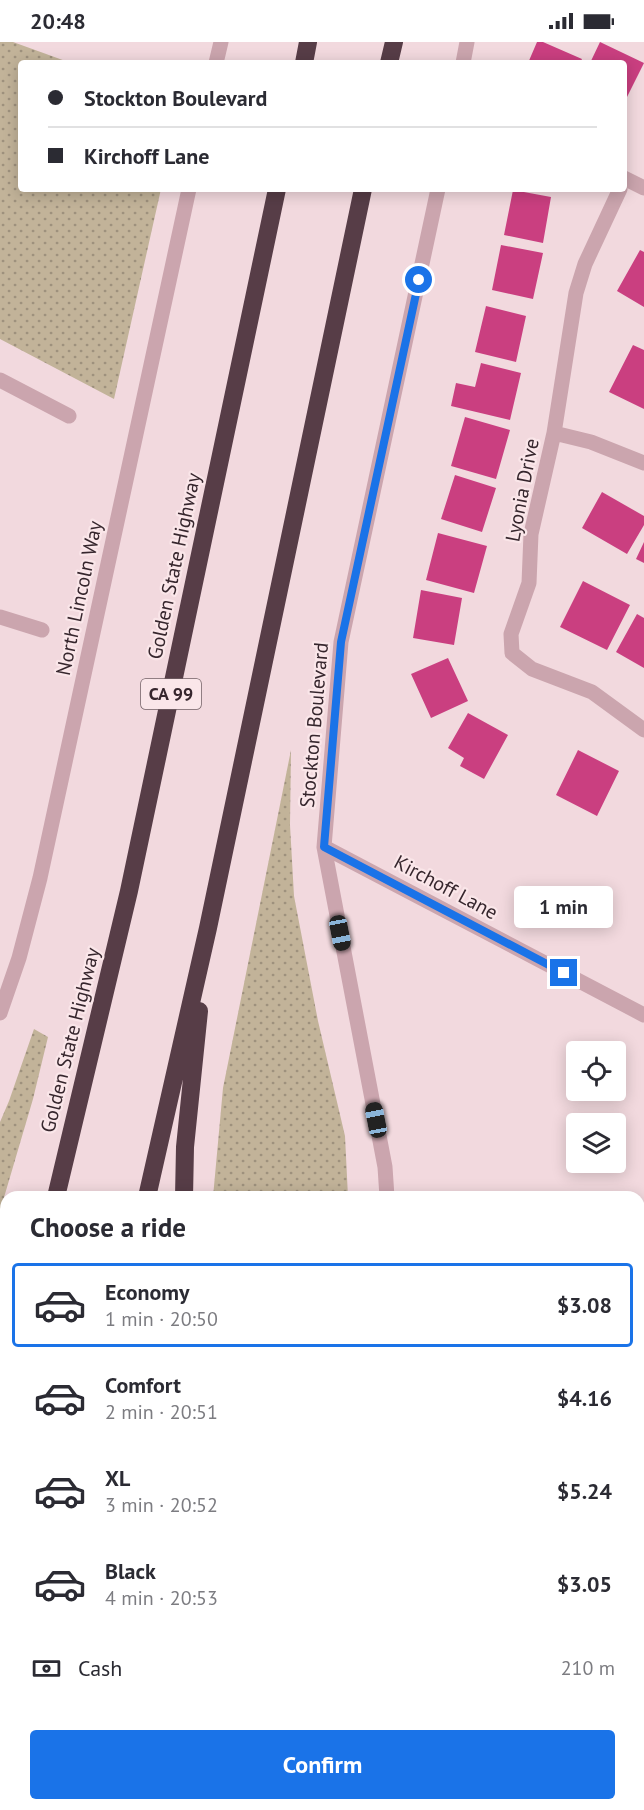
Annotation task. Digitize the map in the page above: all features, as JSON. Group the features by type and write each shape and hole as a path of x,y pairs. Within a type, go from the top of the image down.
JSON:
{"highway":[{"path":"305,60 308,42"},
{"path":"390,60 394,42"},
{"name":"Golden State Highway","path":"57,1191 129,891 276,192"},
{"path":"148,1191 208,928 362,192"},
{"path":"184,1191 185,1147 208,928"},
{"path":"48,1191 63,1164"}],"street":[{"path":"217,60 221,42"},
{"path":"464,60 467,42"},
{"path":"627,183 644,188"},
{"name":"North Lincoln Way","path":"0,1013 19,958 40,878 188,192"},
{"name":"Stockton Boulevard","path":"387,1191 385,1167 324,847 341,642 437,192"},
{"name":"Lyonia Drive","path":"618,192 585,264 576,293 555,433 531,534 529,583 511,634 512,653 532,669 592,692 644,730"},
{"path":"0,380 69,416"},
{"path":"555,433 591,442 644,463"},
{"path":"0,617 42,630"},
{"name":"Kirchoff Lane","path":"324,847 644,1015"}],"shaded area":[{"path":"0,42 13,42 63,60 18,60 18,192 160,192 114,399 0,339"},
{"path":"291,750 290,825 294,896 318,1021 345,1136 348,1191 214,1191 223,1088"},
{"path":"34,1029 48,1037 33,1099 6,1191 0,1191 0,1122"}],"building":[{"path":"537,42 543,42 582,59 582,60 529,60"},
{"path":"600,42 644,63 627,97 627,60 591,60"},
{"path":"513,192 551,197 543,243 504,235"},
{"path":"501,245 543,253 533,299 492,290"},
{"path":"640,250 644,252 644,307 617,291"},
{"path":"486,306 526,316 516,362 475,352"},
{"path":"633,345 644,350 644,409 609,392"},
{"path":"481,363 521,373 510,420 451,406 456,383 475,387"},
{"path":"465,417 510,430 496,479 451,466"},
{"path":"455,475 496,488 482,532 441,519"},
{"path":"602,492 644,516 644,525 627,554 582,528"},
{"path":"438,533 487,546 474,593 426,580"},
{"path":"644,542 644,563 636,559"},
{"path":"583,581 630,605 607,650 560,627"},
{"path":"421,590 462,598 454,645 413,638"},
{"path":"637,614 644,618 644,668 616,652"},
{"path":"448,658 468,701 431,718 411,674"},
{"path":"468,713 508,735 484,779 460,766 464,758 448,748"},
{"path":"578,750 619,771 597,816 556,795"}],"route":[{"path":"419,280 341,642 324,847 564,973"}]}
